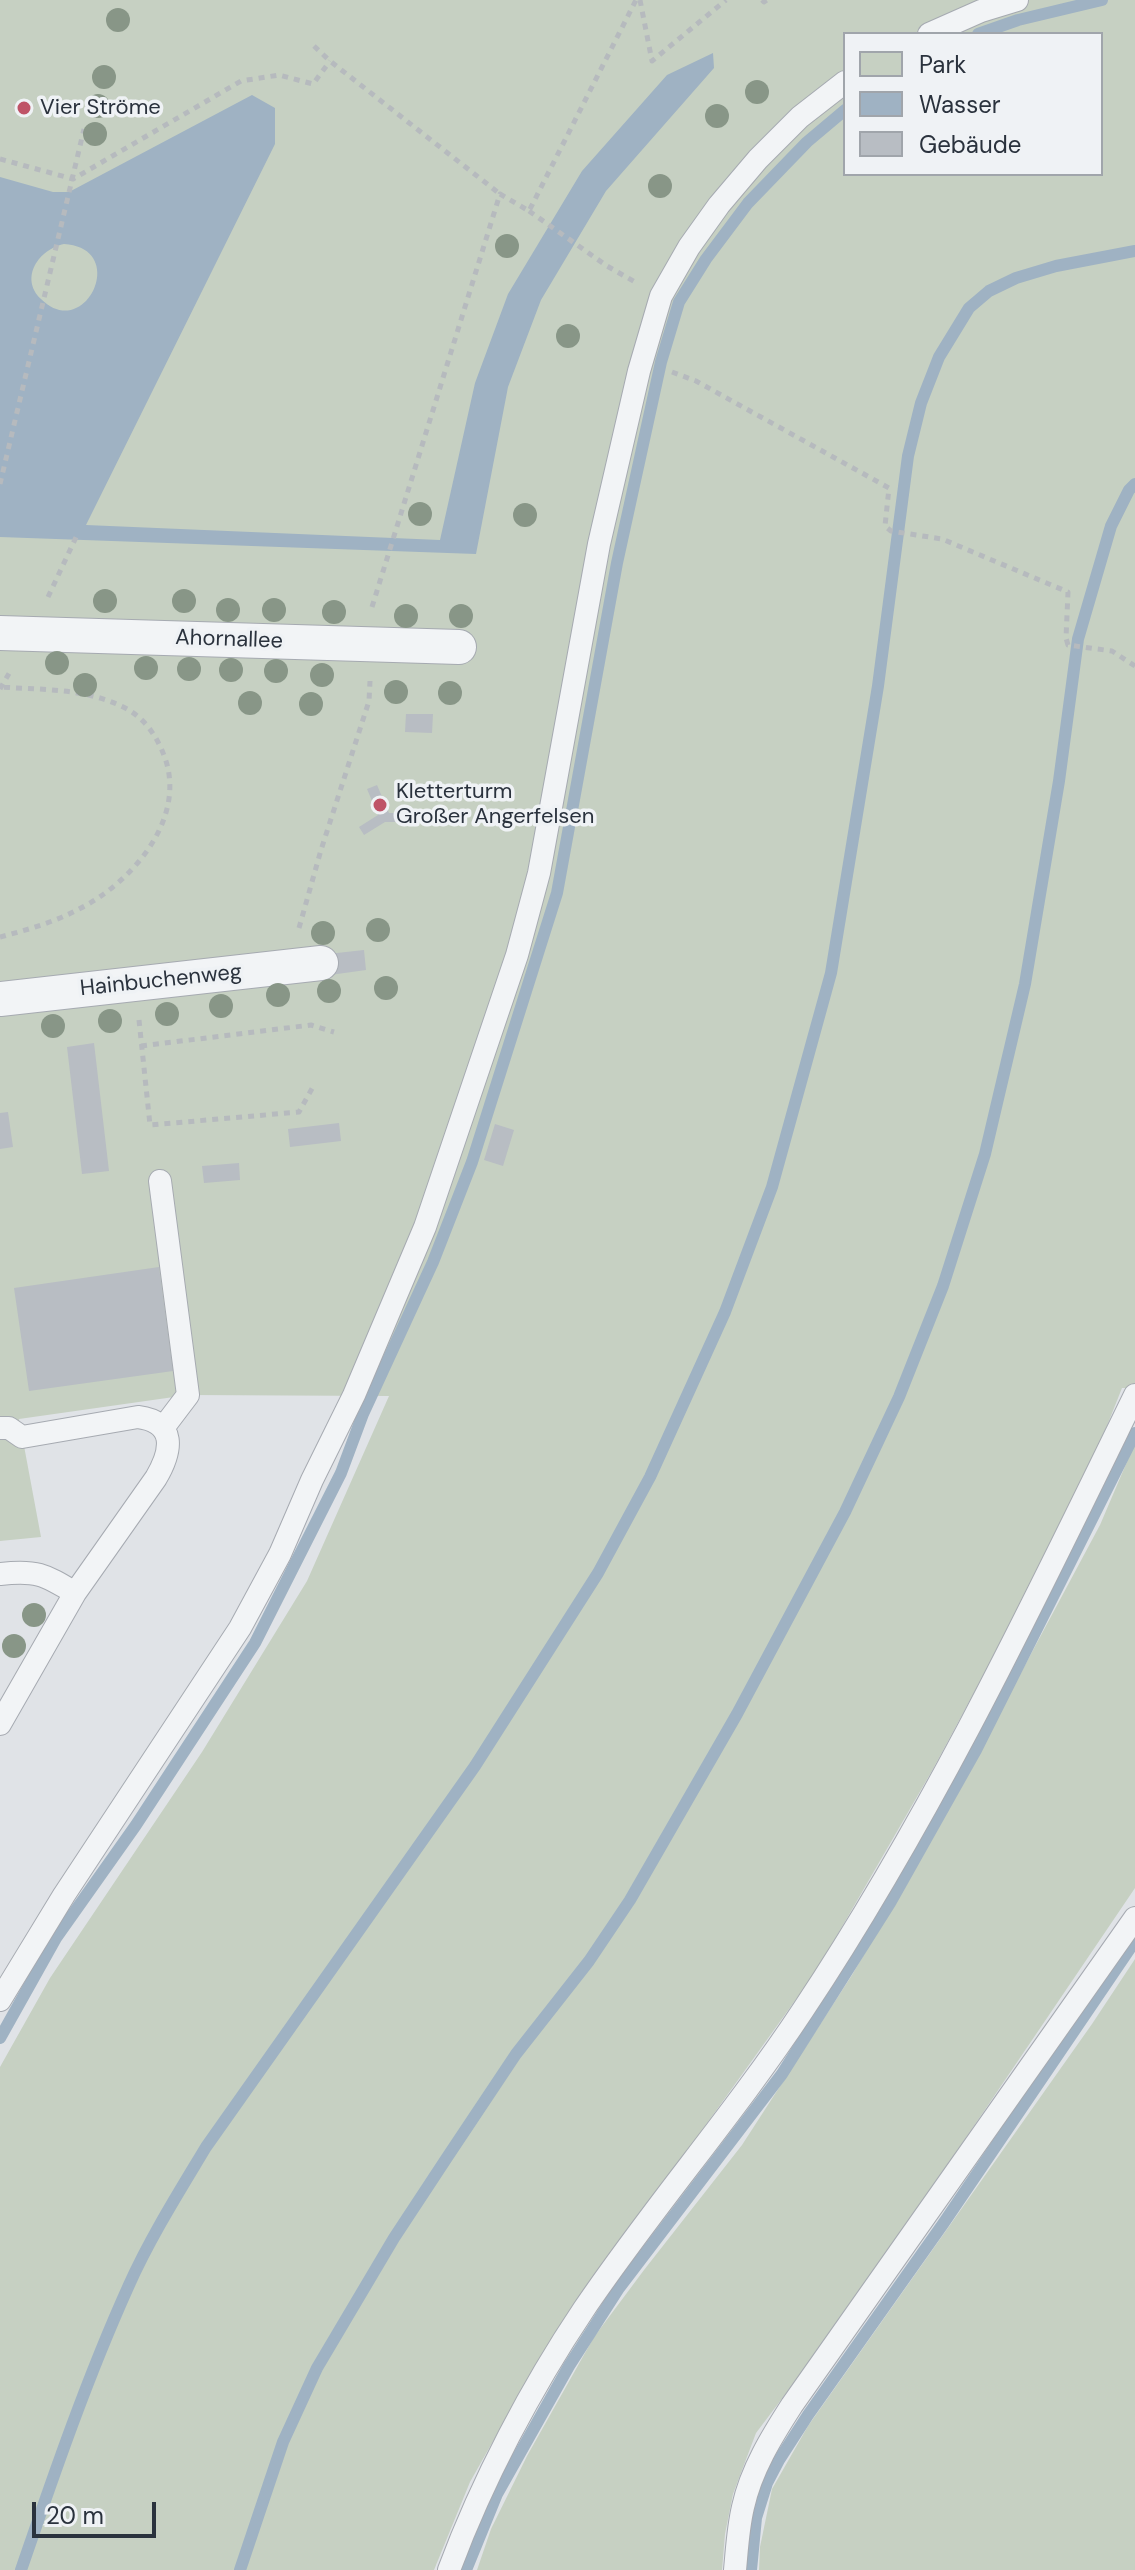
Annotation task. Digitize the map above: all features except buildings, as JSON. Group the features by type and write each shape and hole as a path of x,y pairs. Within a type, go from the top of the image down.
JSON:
{"street":[{"name":"Ahornallee","path":"0,633 459,647"},
{"name":"Hainbuchenweg","path":"0,999 304,965"}],"lane":[{"path":"934,32 981,11 1017,0"},
{"path":"0,2000 64,1895 240,1628 280,1554 354,1395 425,1227 517,955 539,873 599,544 639,371 661,296 689,247 758,159 800,117 843,84"},
{"path":"160,1181 188,1395 163,1428"},
{"path":"449,2570 483,2487 584,2309 802,2012 866,1911 925,1808 1037,1597 1135,1395"},
{"path":"0,1428 9,1428 22,1437 138,1417 152,1420 163,1428 169,1448 162,1468 75,1593 0,1724"},
{"path":"0,1574 31,1572 56,1581 75,1593"},
{"path":"735,2570 743,2505 772,2436 1135,1918"}],"path":[{"path":"638,0 652,61 726,0"},
{"path":"529,211 638,0"},
{"path":"314,46 500,194 607,266"},
{"path":"0,159 73,179 241,81 279,75 313,84 330,61"},
{"path":"0,484 84,129"},
{"path":"304,965 321,850 369,701 366,644 387,559 500,194"},
{"path":"690,379 889,488 885,526 891,531 935,537 1068,592 1068,645 1112,651 1135,666"},
{"path":"58,577 78,533"},
{"path":"0,937 57,919 111,889 138,862 158,831 167,809 169,787 167,765 156,738 139,716 89,694 1,687"},
{"path":"136,984 150,1125 299,1112 314,1085"},
{"path":"141,1046 311,1025 334,1032"}],"green space":[{"path":"0,0 1135,0 1135,1388 1122,1388 1097,1451 991,1661 933,1769 817,1970 586,2286 470,2482 434,2570 0,2570 0,2067 50,1978 202,1752 307,1581 389,1396 188,1395 19,1419 41,1537 0,1541"},
{"path":"1135,1443 1135,1888 852,2306 756,2433 733,2494 722,2570 477,2570 491,2529 527,2456 594,2337 742,2145 852,1975 934,1835 1100,1525"},
{"path":"1135,1959 1135,2570 759,2570 760,2547 772,2489 808,2426"}],"water":[{"path":"713,53 714,68 606,191 541,300 508,387 476,554 0,537 0,177 53,192 69,192 252,95 275,108 275,144 86,525 440,540 475,383 508,294 582,171 667,75","holes":["64,244 84,249 94,260 97,275 94,290 85,302 72,310 57,309 41,299 32,282 32,274 40,258"]}],"waterway":[{"path":"984,32 1018,20 1102,0"},
{"path":"0,2038 56,1938 136,1825 255,1643 341,1473 363,1414 433,1262 472,1162 557,893 617,563 661,362 679,302 706,259 748,203 807,142 843,112"},
{"path":"21,2570 99,2355 155,2233 206,2147 475,1766 598,1573 650,1477 725,1312 772,1187 831,973 878,686 908,456 921,403 939,357 969,308 989,291 1016,278 1056,266 1135,251"},
{"path":"240,2570 283,2442 317,2368 394,2238 516,2054 589,1961 630,1900 737,1714 845,1512 899,1397 943,1286 985,1154 1025,984 1059,781 1078,639 1111,526 1135,484"},
{"path":"466,2570 497,2494 569,2366 619,2288 782,2074 890,1903 976,1750 1135,1433"},
{"path":"751,2570 756,2518 767,2483 779,2460 1135,1941"}],"place":[{"name":"Vier Ströme","path":"24,108"},
{"name":"Kletterturm Großer Angerfelsen","path":"380,805"}]}
